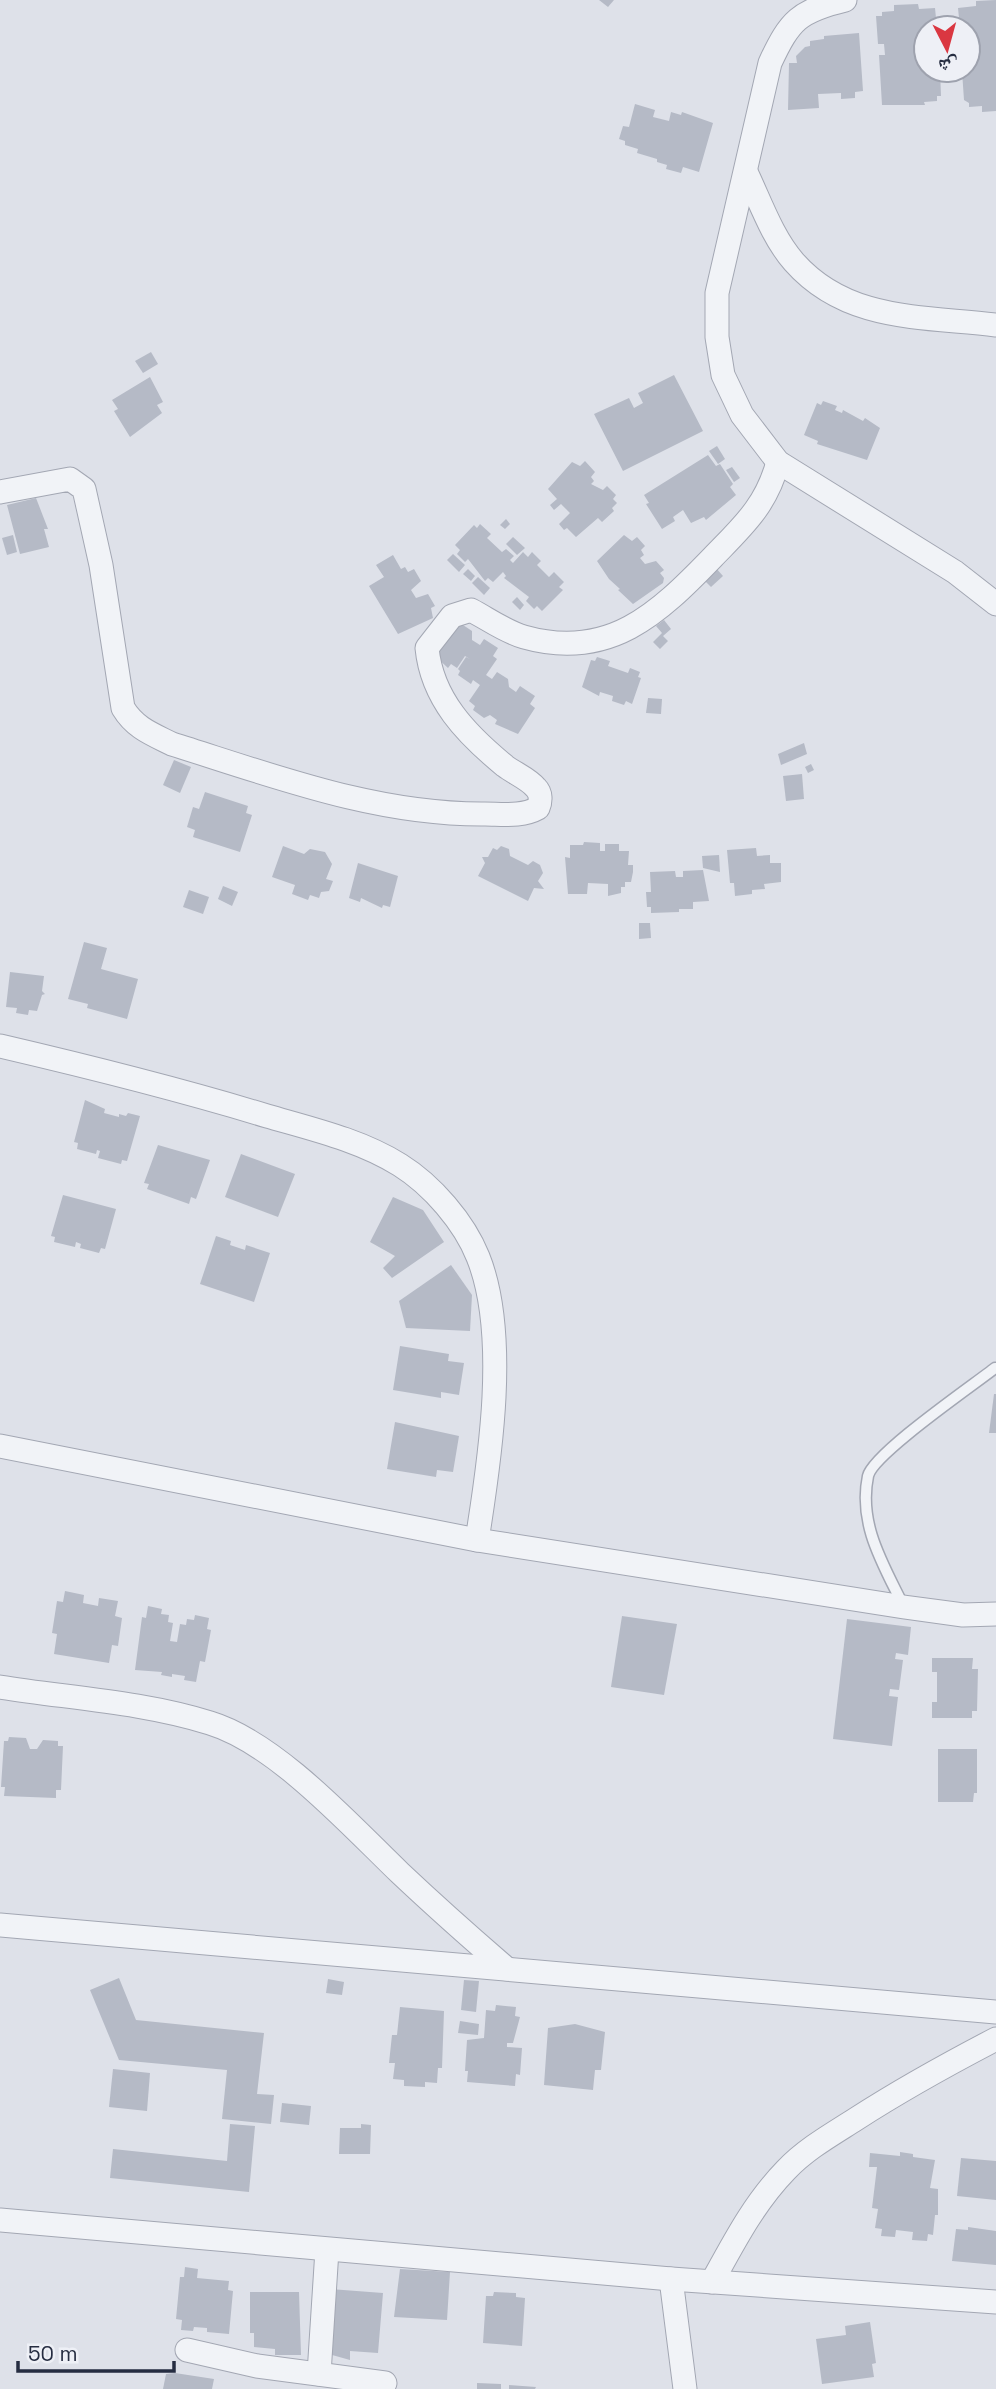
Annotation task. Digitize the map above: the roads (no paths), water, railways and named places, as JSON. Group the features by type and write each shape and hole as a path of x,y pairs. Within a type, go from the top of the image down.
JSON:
{"street":[{"path":"845,0 807,4 786,29 770,63 717,293 717,337 723,375 742,415 778,463 956,572 996,604"},
{"path":"746,172 793,261 828,293 863,309 996,325"},
{"path":"0,492 70,479 84,489 106,591 122,708 130,720 143,730 184,748 378,805 426,812 515,814 538,808 540,798 536,788 506,767 466,731 442,701 429,673 427,648 452,616 471,610 521,637 552,643 588,642 634,626 660,610 753,515 770,490 778,463"},
{"path":"0,1046 103,1070 350,1140 402,1166 436,1196 461,1226 478,1257 493,1317 494,1370 489,1440 477,1540"},
{"path":"0,1447 477,1540 904,1607 963,1615 996,1614"},
{"path":"0,1688 164,1713 210,1723 239,1735 268,1754 335,1810 507,1969"},
{"path":"0,1925 996,2012"},
{"path":"712,2282 745,2221 787,2169 813,2146 912,2083 996,2039"},
{"path":"0,2220 671,2279 996,2302"},
{"path":"318,2374 327,2250"},
{"path":"671,2279 685,2389"},
{"path":"187,2350 257,2366 385,2383"}],"lane":[{"path":"904,1607 873,1545 866,1511 868,1474 883,1454 995,1368"}]}
